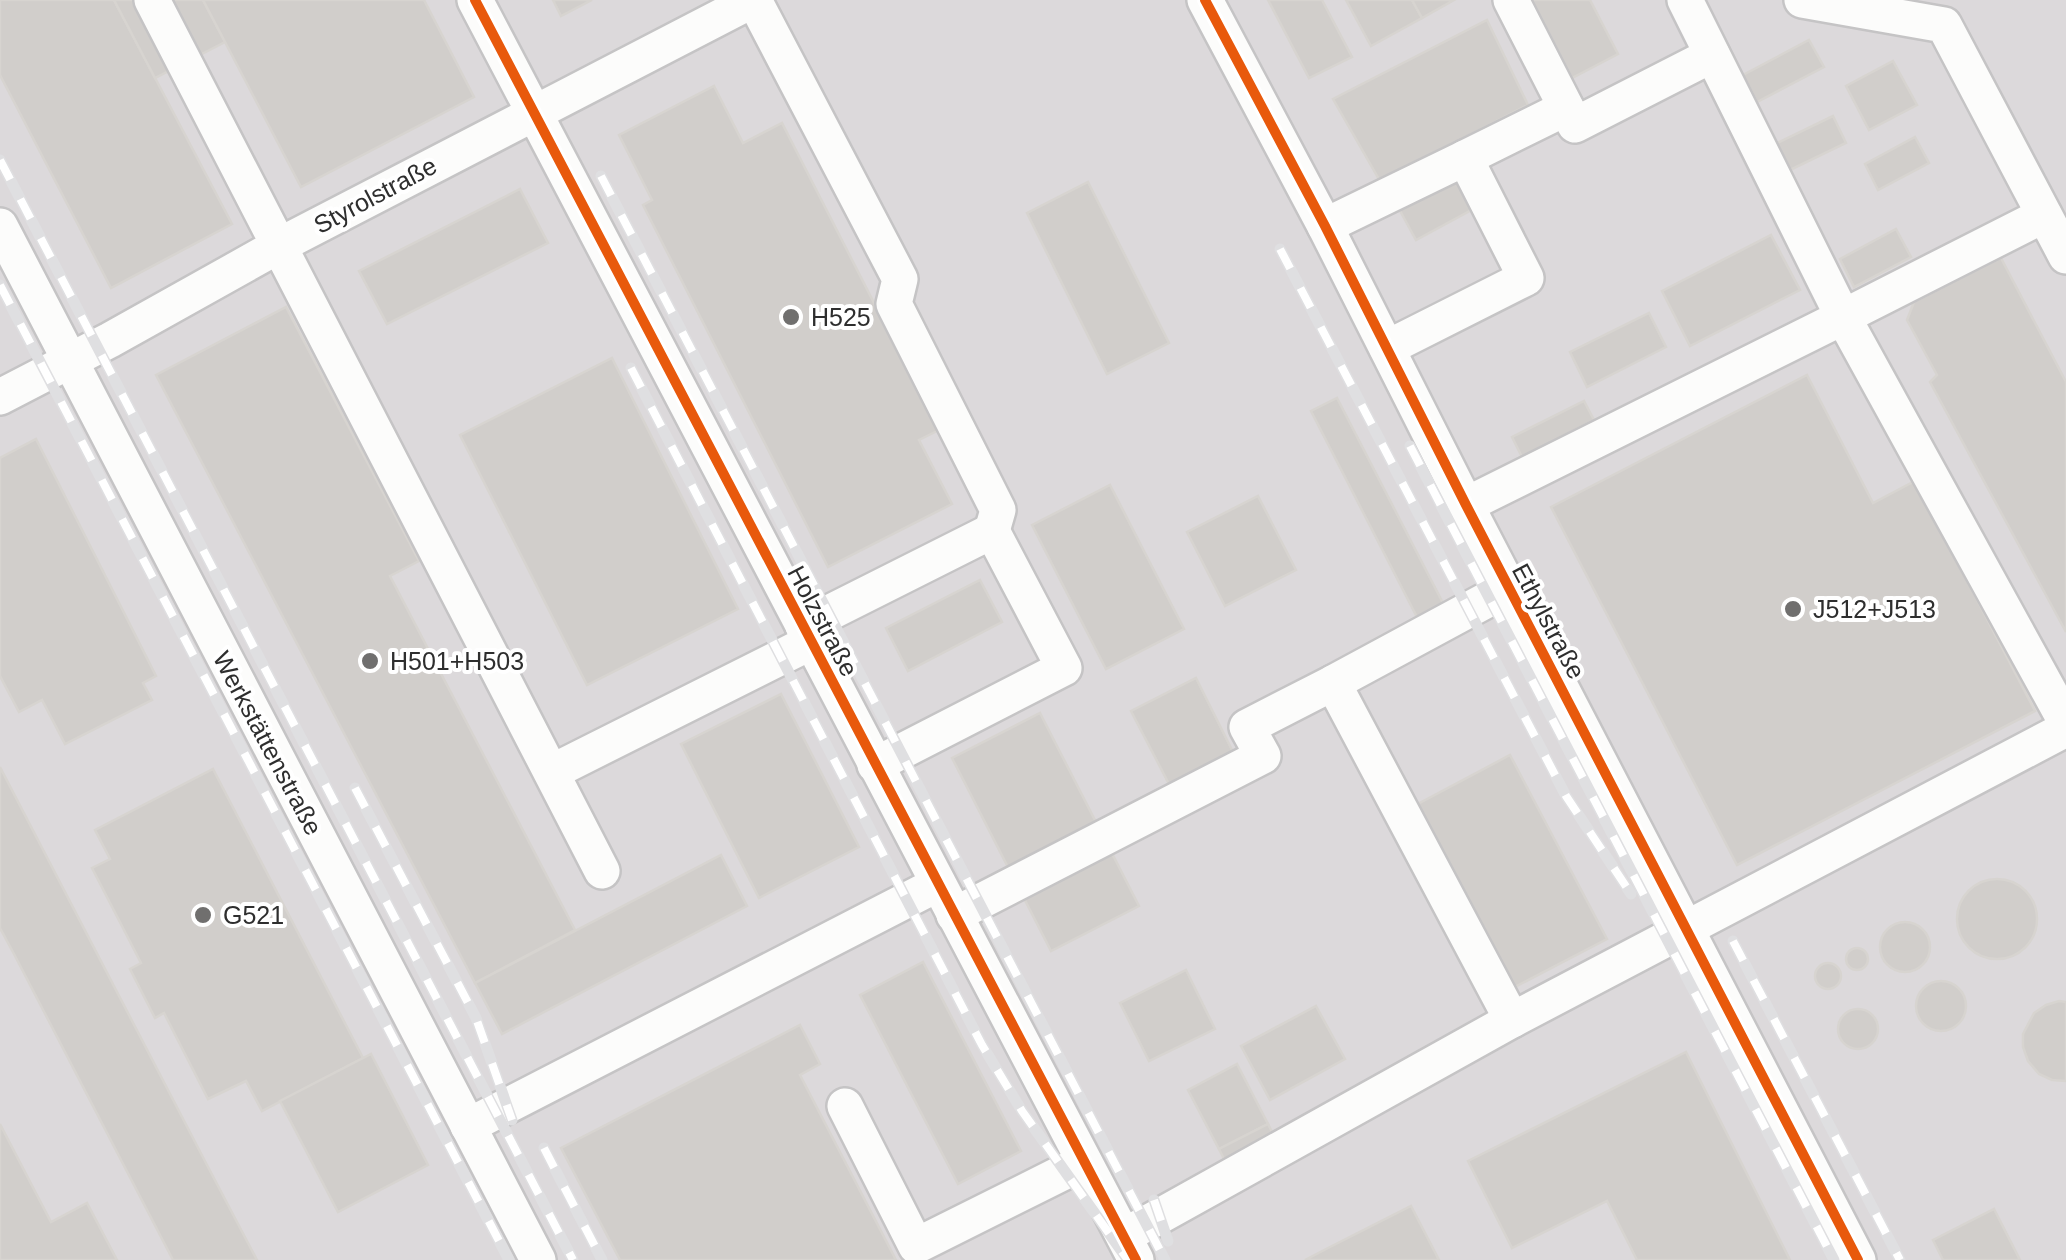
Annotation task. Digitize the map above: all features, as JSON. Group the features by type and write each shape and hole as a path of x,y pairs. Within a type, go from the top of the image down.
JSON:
{"street":[{"path":"152,0 602,871"},
{"name":"Holzstraße","path":"476,0 1130,1248"},
{"path":"552,772 992,530 998,510 894,304 900,279 754,0"},
{"name":"Styrolstraße","path":"0,397 534,111 754,0"},
{"name":"Ethylstraße","path":"1204,0 1325,226 1858,1260"},
{"path":"1511,0 1575,125 1712,55"},
{"path":"1130,1248 1512,1020 2066,726 1843,317 1684,0"},
{"path":"1802,0 1944,25 2066,256"},
{"path":"1325,226 1566,108"},
{"path":"1387,348 1526,278 1465,158"},
{"path":"1466,505 2044,215"},
{"name":"Werkstättenstraße","path":"0,226 538,1260"},
{"path":"876,765 1064,668 992,530"},
{"path":"954,916 1263,756 1247,727 1510,588"},
{"path":"1333,683 1512,1020"},
{"path":"468,1126 938,884"},
{"path":"845,1106 916,1246 1084,1162"}],"shaded area":[{"path":"0,0 2066,0 2066,1260 0,1260"}],"building":[{"path":"0,0 114,0 232,224 111,288 0,75"},
{"path":"114,0 203,0 225,42 155,78"},
{"path":"203,0 424,0 474,97 301,187"},
{"path":"553,0 592,0 561,16"},
{"path":"1268,0 1322,0 1352,57 1309,78"},
{"path":"1346,0 1412,0 1422,18 1371,46"},
{"path":"1412,0 1454,0 1422,18"},
{"path":"1532,0 1590,0 1618,54 1572,78"},
{"path":"1487,20 1528,105 1380,181 1333,99"},
{"path":"1809,40 1824,67 1757,102 1743,75"},
{"path":"1893,61 1917,105 1869,130 1846,86"},
{"name":"H525","path":"714,86 743,143 782,123 939,430 919,440 952,504 828,567 643,205 652,200 619,135"},
{"path":"1833,116 1846,143 1790,170 1777,143"},
{"path":"1915,137 1929,163 1878,190 1865,164"},
{"path":"1459,174 1477,207 1416,240 1398,207"},
{"path":"1088,182 1169,343 1107,374 1027,213"},
{"path":"520,189 548,243 387,324 359,271"},
{"path":"1896,229 1911,257 1854,287 1840,259"},
{"path":"1771,235 1800,290 1690,346 1662,291"},
{"path":"2001,258 2066,382 2066,632 1930,382 1937,375 1907,320 1914,302"},
{"name":"H501+H503","path":"286,307 419,561 390,576 575,930 475,983 156,375"},
{"path":"1649,313 1666,347 1587,387 1570,352"},
{"path":"612,358 738,609 587,685 460,435"},
{"name":"J512+J513","path":"1807,375 1873,503 1915,481 2035,711 1737,865 1551,507"},
{"path":"1337,398 1445,607 1419,621 1311,411"},
{"path":"1584,401 1594,420 1522,457 1512,437"},
{"path":"36,439 156,676 143,683 152,700 65,744 42,700 19,712 0,676 0,458"},
{"path":"1110,485 1184,629 1106,669 1032,525"},
{"path":"1258,496 1296,570 1225,606 1187,532"},
{"path":"980,580 1002,622 908,671 886,628"},
{"path":"1196,678 1233,752 1169,784 1131,711"},
{"path":"781,694 859,847 759,898 681,744"},
{"path":"1040,713 1139,906 1051,951 952,758"},
{"path":"1510,755 1607,939 1511,989 1414,806"},
{"path":"0,767 257,1260 173,1260 0,928"},
{"name":"G521","path":"213,769 363,1058 262,1111 246,1081 208,1099 164,1013 155,1018 130,969 141,963 92,868 110,859 95,830"},
{"path":"721,855 747,906 502,1034 475,983"},
{"path":"1997,879 2012,882 2025,891 2034,904 2034,934 2025,947 2012,956 1997,959 1982,956 1969,947 1960,934 1957,919 1960,904 1969,891 1982,882"},
{"path":"1905,922 1923,929 1930,947 1923,965 1905,972 1887,965 1880,947 1887,929"},
{"path":"1853,948 1861,948 1868,959 1861,970 1853,970 1846,963 1846,955"},
{"path":"923,962 1021,1151 958,1184 860,995"},
{"path":"1828,963 1838,966 1838,986 1828,989 1818,986 1815,976 1818,966"},
{"path":"1186,970 1215,1029 1149,1061 1120,1003"},
{"path":"1941,981 1959,988 1966,1006 1959,1024 1941,1031 1923,1024 1916,1006 1923,988"},
{"path":"2059,1001 2066,1002 2066,1081 2039,1074 2023,1047 2023,1034 2034,1013"},
{"path":"1316,1006 1345,1059 1270,1100 1241,1046"},
{"path":"1858,1009 1872,1015 1878,1029 1872,1043 1858,1049 1844,1043 1838,1029 1844,1015"},
{"path":"800,1025 820,1064 800,1075 896,1260 620,1260 561,1148"},
{"path":"1686,1052 1790,1260 1637,1260 1607,1201 1512,1248 1468,1161"},
{"path":"371,1054 428,1165 338,1212 280,1101"},
{"path":"1237,1064 1268,1124 1219,1149 1188,1090"},
{"path":"0,1124 51,1222 87,1203 117,1260 0,1260"},
{"path":"1268,1124 1287,1161 1238,1187 1219,1149"},
{"path":"1411,1206 1439,1260 1305,1260 1328,1248"},
{"path":"1994,1209 2020,1260 1943,1260 1933,1240"}],"railway":[{"path":"0,160 573,1260"},
{"path":"601,176 1165,1260"},
{"path":"1280,249 1566,796 1631,894"},
{"path":"0,285 509,1260"},
{"path":"631,368 982,1045 1022,1111 1128,1260"},
{"path":"1410,446 1834,1260"},
{"path":"355,788 476,1018 512,1120"},
{"path":"1733,941 1900,1260"},
{"path":"544,1148 602,1260"},
{"path":"1154,1200 1168,1241"}],"cycle path":[{"path":"475,0 1136,1260"},
{"path":"1205,0 1858,1260"}],"place":[{"name":"H525","path":"791,317"},
{"name":"J512+J513","path":"1793,609"},
{"name":"H501+H503","path":"370,661"},
{"name":"G521","path":"203,915"}]}
